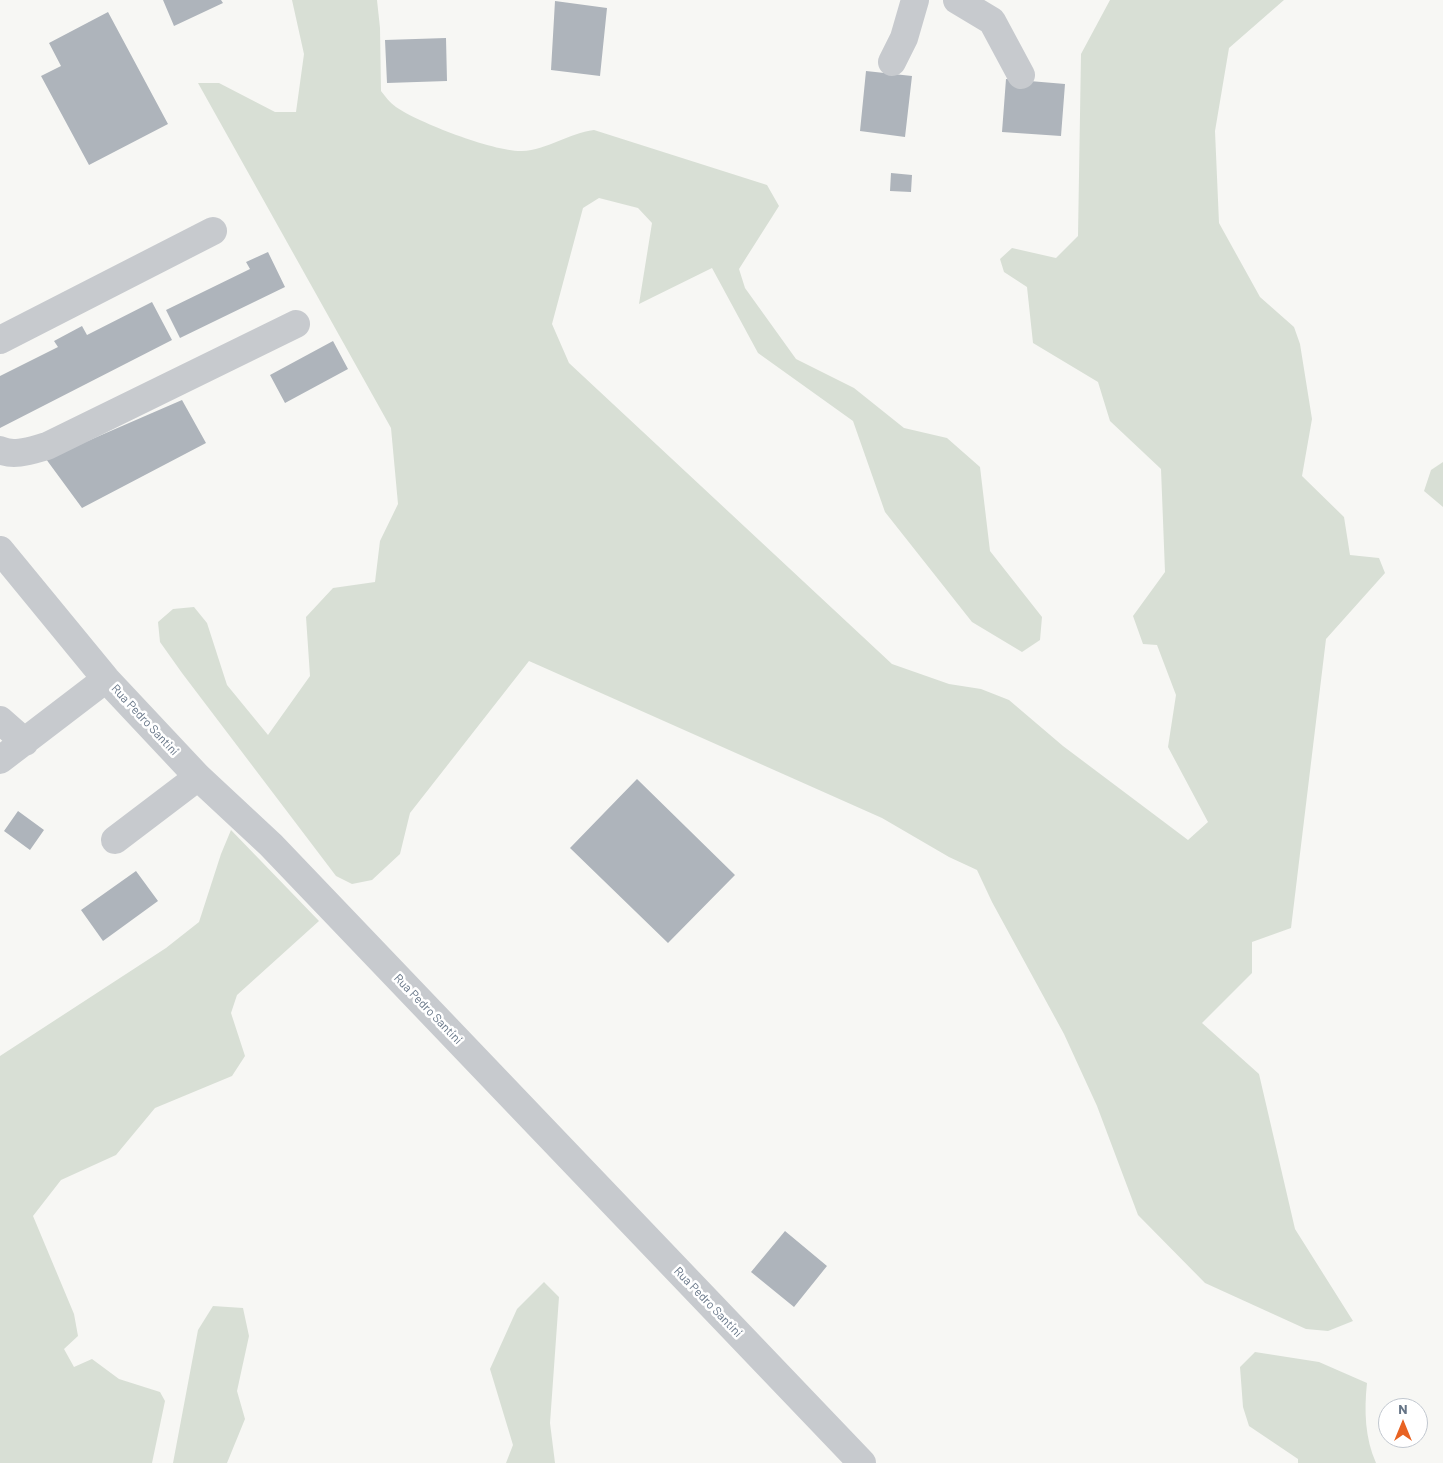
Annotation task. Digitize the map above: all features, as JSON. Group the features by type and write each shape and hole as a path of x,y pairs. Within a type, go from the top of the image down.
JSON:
{"street":[{"path":"892,62 904,38 915,0"},
{"path":"957,0 992,21 1021,75"},
{"path":"0,340 213,231"},
{"path":"0,450 5,453 22,453 47,446 296,324"},
{"name":"Rua Pedro Santini","path":"0,550 106,678 198,777 271,846 862,1463"},
{"path":"0,760 106,678"},
{"path":"0,720 25,742"},
{"path":"115,840 198,777"}],"shaded area":[{"path":"292,0 377,0 380,28 381,91 396,107 439,128 494,147 522,151 540,148 576,134 594,130 767,185 779,206 739,269 745,288 796,359 854,388 904,428 947,438 980,467 990,551 1042,617 1040,640 1022,652 972,622 885,512 853,421 758,353 712,268 639,304 652,223 638,208 599,198 583,208 552,324 569,363 892,664 949,684 981,689 1009,700 1063,746 1188,840 1208,822 1168,747 1176,695 1157,645 1143,644 1133,616 1165,572 1161,469 1110,421 1098,382 1033,343 1027,287 1004,272 1000,259 1012,248 1056,258 1078,236 1081,54 1110,0 1284,0 1229,48 1215,131 1219,223 1260,297 1294,327 1300,344 1312,419 1302,476 1344,517 1350,555 1379,558 1385,573 1326,639 1291,928 1252,942 1252,973 1202,1023 1259,1074 1295,1229 1353,1321 1328,1331 1306,1329 1205,1283 1138,1215 1097,1106 1064,1034 992,902 977,870 949,857 882,818 529,661 410,813 400,854 372,880 352,884 336,876 160,642 158,622 173,609 194,607 207,623 227,685 268,735 310,676 306,617 333,588 375,582 380,541 398,504 391,428 198,83 219,83 275,112 296,112 304,54"},
{"path":"1443,462 1443,507 1424,491 1431,470"},
{"path":"231,830 319,921 237,995 231,1013 245,1056 232,1076 155,1108 116,1155 61,1180 33,1216 74,1314 78,1336 64,1349 74,1367 92,1359 119,1379 160,1392 165,1401 152,1463 0,1463 0,1056 166,948 199,922 221,854"},
{"path":"544,1282 559,1297 550,1423 555,1463 506,1463 513,1445 490,1369 517,1309"},
{"path":"213,1306 243,1308 249,1336 237,1391 245,1419 227,1463 173,1463 198,1330"},
{"path":"1255,1352 1319,1362 1367,1383 1366,1424 1372,1454 1376,1463 1298,1463 1298,1459 1249,1426 1243,1407 1240,1367"}],"building":[{"path":"163,0 221,0 223,3 174,26"},
{"path":"555,1 607,8 600,76 551,70"},
{"path":"108,12 168,124 89,165 41,76 61,66 49,43"},
{"path":"446,38 447,81 387,83 385,40"},
{"path":"866,71 912,76 905,137 860,131"},
{"path":"1006,79 1065,84 1061,136 1002,132"},
{"path":"891,173 912,175 911,192 890,191"},
{"path":"268,252 285,287 180,338 166,310 250,269 246,262"},
{"path":"152,302 172,340 0,428 0,376 58,347 54,341 82,326 87,335"},
{"path":"333,341 348,369 285,403 270,375"},
{"path":"182,400 206,443 82,508 46,459"},
{"path":"637,779 735,875 668,943 570,848"},
{"path":"18,811 44,830 30,850 4,831"},
{"path":"136,871 158,901 103,941 81,910"},
{"path":"785,1231 827,1266 794,1307 751,1272"}]}
